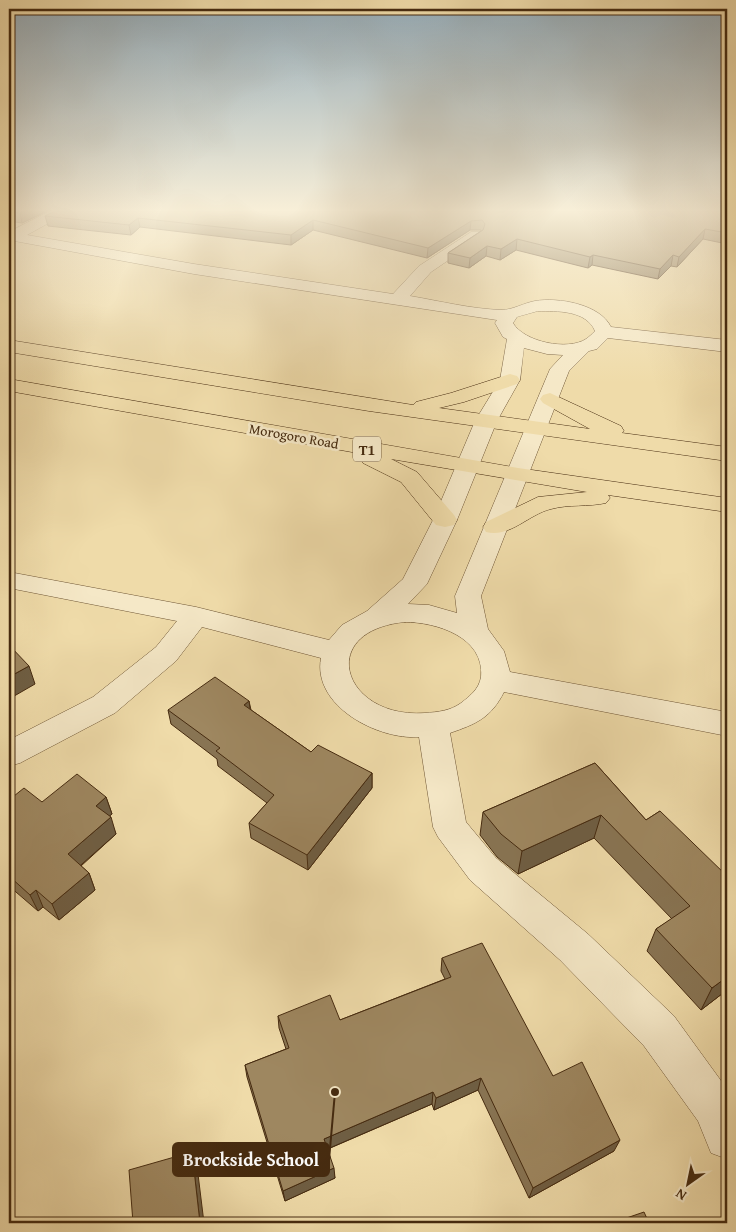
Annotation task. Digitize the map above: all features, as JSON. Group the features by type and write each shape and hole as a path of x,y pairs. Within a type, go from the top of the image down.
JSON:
{"highway":[{"path":"9,346 369,405 727,454"},
{"path":"369,405 423,406 457,398 510,380"},
{"name":"Morogoro Road","path":"9,385 518,475 727,505"},
{"path":"550,399 587,420 643,444"},
{"path":"345,445 409,477 445,520"},
{"path":"495,527 546,502 647,494"}],"street":[{"path":"191,268 507,316 531,307 564,307 589,314 597,320 604,332"},
{"path":"397,300 427,268"},
{"path":"507,316 504,321 504,327 508,334 516,339 541,347 556,349 583,346 594,342 604,332"},
{"path":"604,332 727,346"},
{"path":"377,618 414,584 445,520 486,421 510,380 516,339"},
{"path":"476,634 468,596 495,527 538,429 560,370 583,346"},
{"path":"9,580 196,616 336,652"},
{"path":"397,613 426,613 459,623 476,634 488,648 494,663 495,680 488,696 475,709 456,719 434,725 410,726 386,722 364,712 348,700 337,684 334,668 336,652 345,638 359,626 377,618 397,613"},
{"path":"9,754 104,705 166,654 196,616"},
{"path":"495,680 727,724"},
{"path":"434,725 450,827 483,869 574,947 659,1031 713,1106 727,1137"}],"building":[{"path":"9,645 29,666 9,677"},
{"path":"215,677 249,701 244,705 311,752 318,745 372,773 307,855 249,823 274,795 216,751 220,748 168,710"},
{"path":"595,763 646,820 660,811 727,876 727,977 712,988 656,929 690,906 601,815 522,851 501,834 483,812"},
{"path":"77,774 106,797 96,806 111,817 68,854 89,873 52,904 36,890 30,895 9,876 9,800 24,788 42,802"},
{"path":"482,943 553,1076 582,1062 620,1140 533,1188 481,1078 436,1098 433,1092 324,1139 334,1168 283,1191 245,1065 289,1048 278,1016 330,995 340,1020 451,977 442,958"},
{"path":"192,1152 200,1223 133,1223 129,1170"},
{"path":"644,1212 649,1223 612,1223"}],"place":[{"name":"Brockside School","path":"335,1092"}]}
